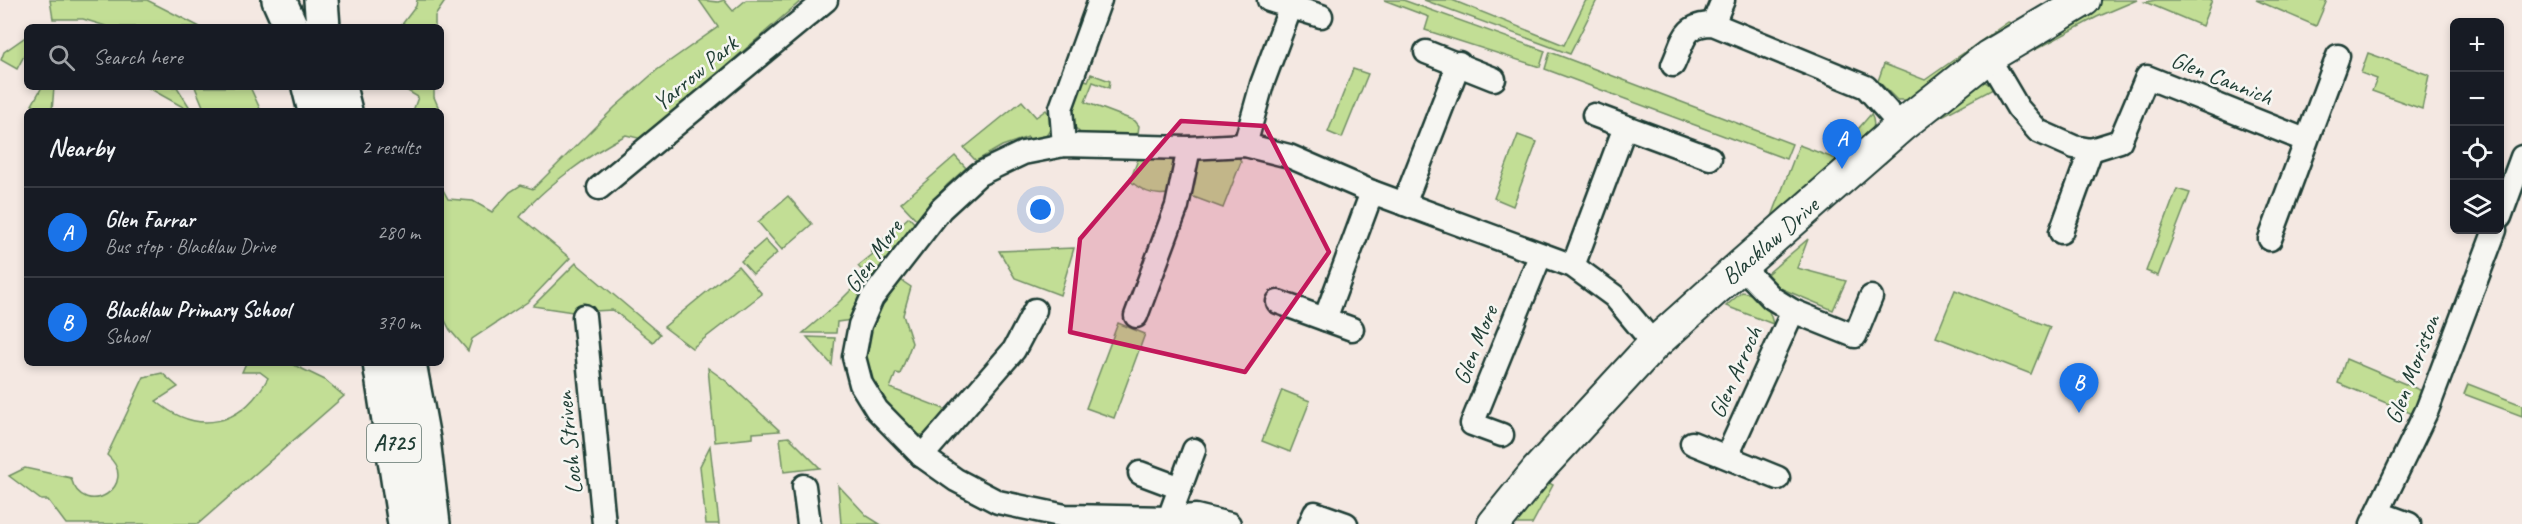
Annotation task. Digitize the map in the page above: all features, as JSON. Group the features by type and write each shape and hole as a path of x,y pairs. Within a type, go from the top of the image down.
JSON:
{"highway":[{"path":"279,0 290,24"},
{"path":"321,0 323,24"},
{"path":"310,90 314,108"},
{"path":"340,90 344,108"},
{"name":"A725","path":"380,366 405,524"},
{"name":"A725","path":"410,366 423,439 433,524"}],"street":[{"name":"Yarrow Park","path":"599,188 826,0"},
{"path":"1064,145 1061,108 1100,0"},
{"path":"1269,0 1321,16"},
{"path":"1713,24 1722,0"},
{"name":"Blacklaw Drive","path":"1494,524 1537,471 1653,344 1901,126 1988,57 2084,0"},
{"path":"1245,145 1262,84 1291,6"},
{"path":"1673,65 1688,31 1698,24 1713,24 1866,87 1901,126"},
{"path":"1426,52 1459,63 1494,79"},
{"path":"2270,239 2338,56"},
{"path":"1988,57 2018,108 2038,131 2074,147 2091,150 2061,232"},
{"path":"1404,204 1459,63"},
{"name":"Glen Cannich","path":"2091,150 2120,141 2147,77 2305,140"},
{"path":"1594,115 1710,158"},
{"path":"1573,266 1625,127"},
{"name":"Glen More","path":"1229,524 1196,516 1169,518 1065,516 998,502 956,480 922,456 877,410 861,384 854,357 860,325 872,298 941,209 979,174 1023,153 1064,145 1189,148 1245,145 1289,156 1372,192 1540,256 1573,266 1614,296 1653,344"},
{"path":"1136,316 1177,206 1189,148"},
{"path":"2504,204 2522,157"},
{"path":"1325,319 1372,192"},
{"name":"Glen Moriston","path":"2375,518 2427,410 2493,234"},
{"name":"Glen More","path":"1503,435 1472,424 1540,256"},
{"name":"Glen Arroch","path":"1741,266 1772,298 1793,311 1854,336 1871,297"},
{"path":"1278,302 1352,329"},
{"path":"922,456 1014,350 1035,310"},
{"name":"Glen Arroch","path":"1727,456 1793,311"},
{"name":"Loch Striven","path":"584,316 577,357 604,524"},
{"name":"Glen Arroch","path":"1692,443 1778,478"},
{"path":"1169,518 1194,450"},
{"path":"1140,473 1180,488"},
{"path":"804,486 809,524"},
{"path":"1310,524 1315,513 1346,524"},
{"path":"2375,518 2409,524"}],"highlighted area":[{"path":"1181,121 1265,126 1329,252 1245,372 1070,332 1080,239"}],"green space":[{"path":"50,0 147,0 194,24 99,24 83,19 53,19"},
{"path":"417,0 446,0 435,16 435,24 402,24 416,6"},
{"path":"699,0 718,2 724,0 733,11 746,0 802,0 642,139 626,135 613,142 541,194 520,217 570,258 529,301 472,339 468,351 450,330 444,319 444,192 448,199 473,201 492,212 510,192 521,185 533,189 615,107 657,70 718,27"},
{"path":"1384,0 1403,0 1545,51 1540,67 1425,30 1429,17"},
{"path":"1424,0 1452,0 1564,45 1586,0 1597,0 1570,54"},
{"path":"2102,0 2137,0 2097,17 2035,50 2031,39"},
{"path":"2212,0 2202,26 2145,2"},
{"path":"2256,0 2327,0 2316,26"},
{"path":"2008,22 2013,24 1913,100 1897,100 1878,81 1884,64 1925,80"},
{"path":"24,38 24,56 17,69 1,60 4,52"},
{"path":"1550,52 1792,144 1786,159 1545,69"},
{"path":"2368,53 2429,75 2422,109 2372,91 2377,79 2361,73"},
{"path":"1353,69 1368,74 1342,138 1328,132"},
{"path":"1091,74 1110,81 1109,88 1093,82 1085,102 1135,121 1139,126 1138,133 1132,136 1082,135 1069,121 1076,77 1088,81"},
{"path":"1982,80 1995,88 1925,125 1885,163 1875,162"},
{"path":"40,90 54,90 52,108 38,108 32,105"},
{"path":"152,90 179,90 190,108 185,108"},
{"path":"196,90 251,90 260,108 204,108"},
{"path":"406,90 434,90 439,108 414,108 418,97"},
{"path":"1022,101 1036,117 1046,110 1053,119 1053,125 1043,141 1033,143 1028,137 1002,146 976,161 964,148"},
{"path":"1871,114 1874,127 1869,137 1849,154 1840,150"},
{"path":"1518,135 1537,142 1513,206 1494,198"},
{"path":"1799,145 1841,161 1771,219"},
{"path":"1140,154 1167,155 1175,164 1170,193 1149,192 1130,181"},
{"path":"1238,155 1241,162 1223,208 1191,196 1192,169 1199,156"},
{"path":"955,156 966,168 947,185 918,221 901,203"},
{"path":"2177,189 2190,193 2158,276 2146,271"},
{"path":"788,196 812,224 782,250 758,222"},
{"path":"909,217 915,224 901,241 902,248 852,320 837,322 836,333 803,333 866,275 858,266 873,254 871,251"},
{"path":"1808,239 1797,268 1846,281 1833,310 1780,288 1767,274"},
{"path":"765,240 777,253 753,274 741,261"},
{"path":"1074,248 1060,295 1015,278 999,251"},
{"path":"576,263 660,334 653,342 613,310 573,312 533,306"},
{"path":"738,266 762,294 692,348 664,327"},
{"path":"899,279 911,287 903,315 912,343 900,374 896,373 890,388 947,410 930,432 921,435 915,435 872,389 864,350 874,316"},
{"path":"1955,290 2050,327 2031,374 1936,337"},
{"path":"1742,292 1754,295 1763,302 1773,324 1726,306"},
{"path":"1118,323 1145,334 1114,418 1086,408"},
{"path":"807,337 835,338 832,365"},
{"path":"2346,359 2422,391 2413,414 2338,383"},
{"path":"245,366 296,366 325,380 344,396 198,524 66,524 48,500 41,500 9,476 25,468 71,478 77,491 87,497 97,498 107,494 114,487 118,477 116,466 107,455 144,377 162,373 178,387 156,401 172,412 203,422 218,421 246,406 268,378 260,372 242,372"},
{"path":"708,368 726,381 780,431 753,433 753,438 715,442"},
{"path":"2468,384 2522,405 2522,416 2464,394"},
{"path":"1282,390 1310,401 1290,452 1262,441"},
{"path":"789,437 820,468 784,472 780,438"},
{"path":"710,446 719,524 706,524 700,466"},
{"path":"1542,479 1553,485 1532,524 1502,524"},
{"path":"838,485 867,516 880,524 841,524"}],"place":[{"name":"Glen Farrar","path":"1842,169"},
{"name":"Blacklaw Primary School","path":"2079,413"}]}
